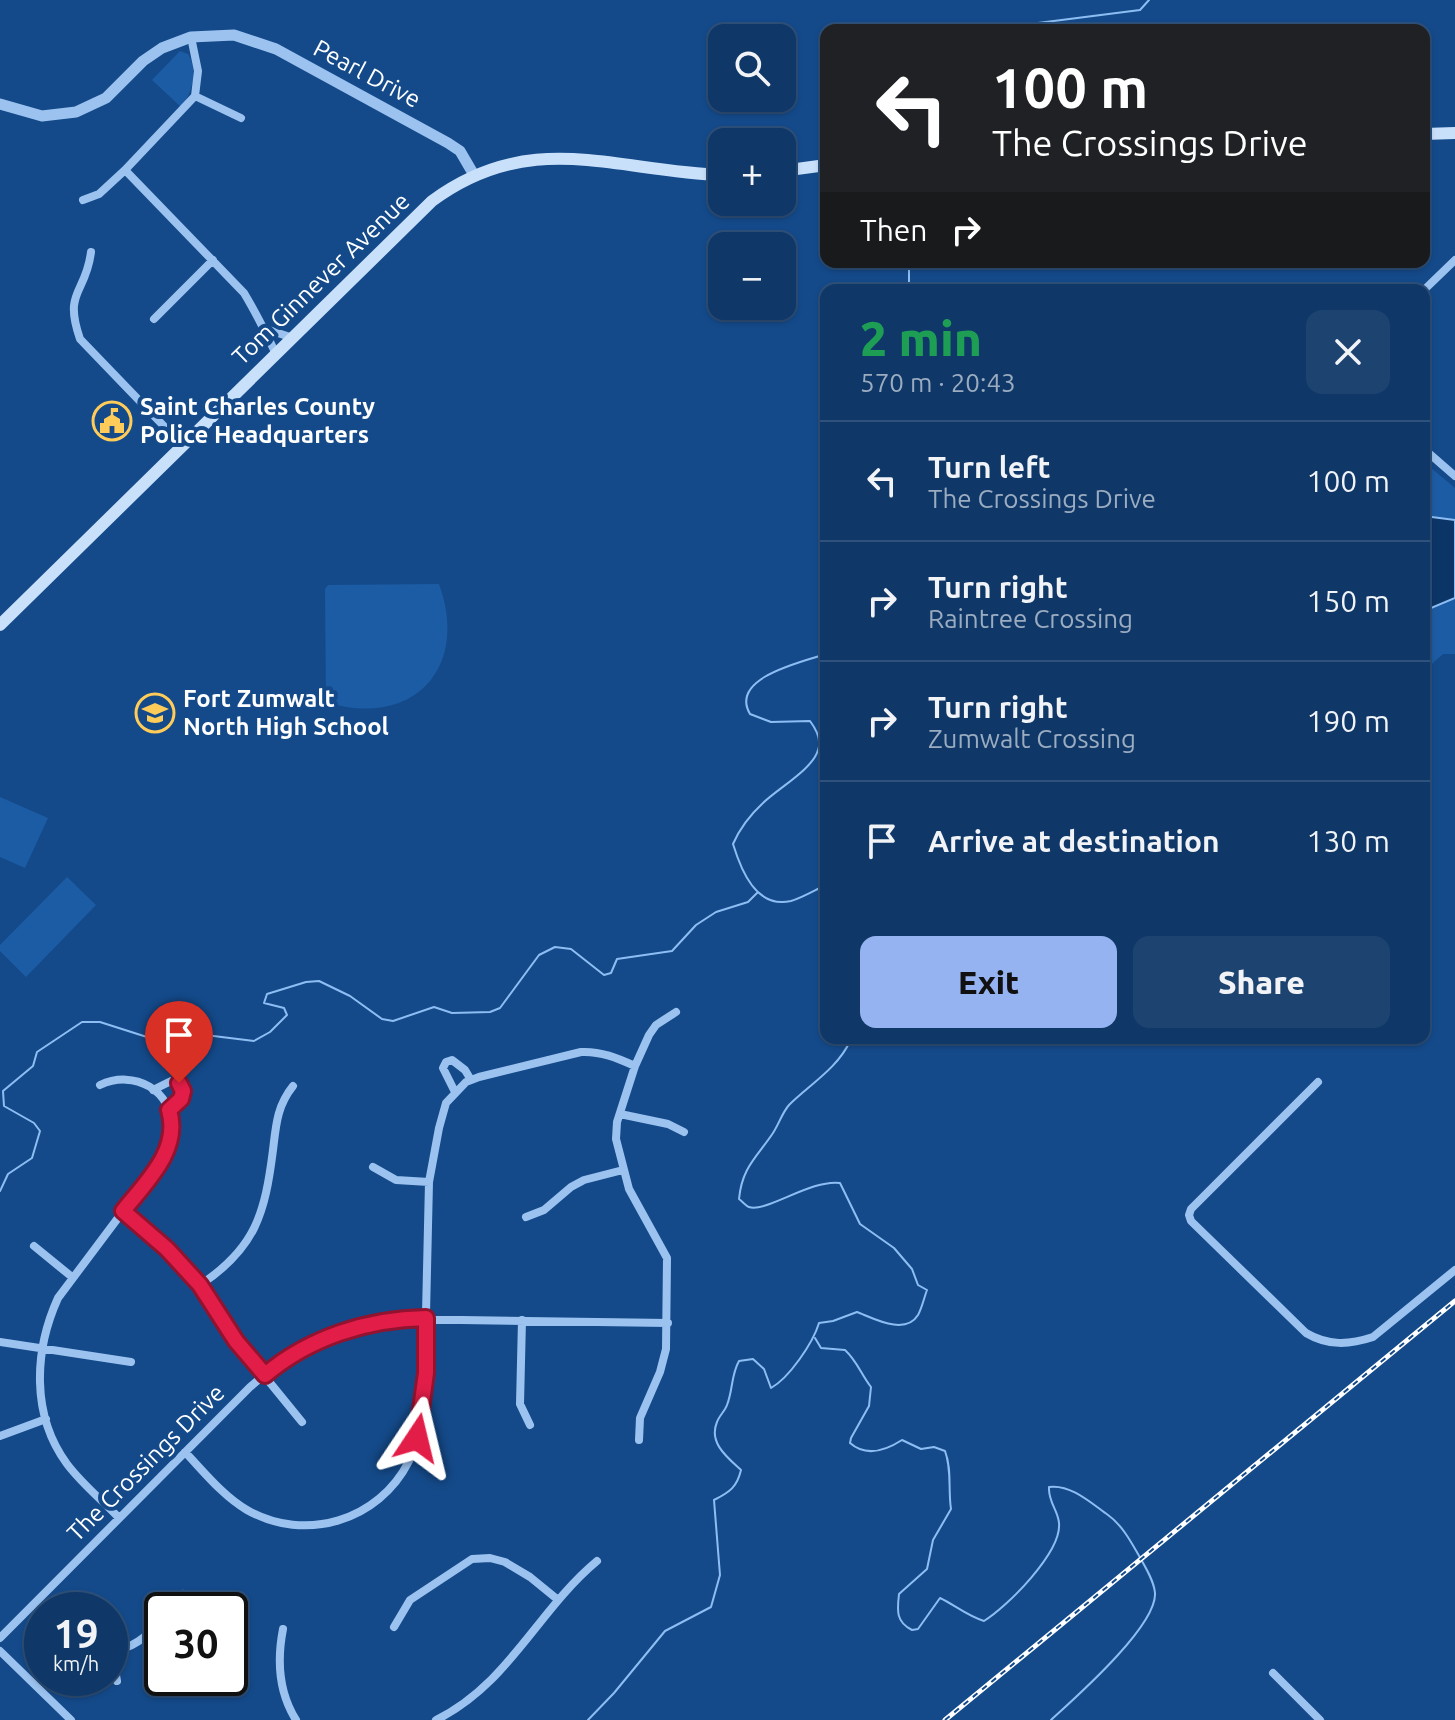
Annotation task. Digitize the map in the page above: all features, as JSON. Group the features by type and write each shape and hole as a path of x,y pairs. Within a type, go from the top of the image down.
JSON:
{"main road":[{"path":"1430,134 1455,133"},
{"path":"474,175 501,165 559,157 708,173"},
{"path":"796,169 820,166"},
{"name":"Tom Ginnever Avenue","path":"0,625 432,201 474,175"}],"street":[{"name":"Pearl Drive","path":"0,104 42,116 76,112 106,98 143,61 162,48 191,37 234,35 276,49 455,147 474,175"},
{"path":"83,200 99,194 125,170 195,96 198,71 191,37"},
{"path":"195,96 241,118"},
{"path":"125,170 244,293 266,329 276,354"},
{"path":"91,252 89,271 74,296 74,322 80,339 183,446"},
{"path":"154,319 213,260"},
{"path":"1430,284 1455,260"},
{"path":"266,329 293,338"},
{"path":"1430,454 1455,476"},
{"path":"639,1440 640,1418 660,1372 666,1349 667,1258 629,1189 616,1139 620,1114 635,1066 656,1025 676,1012"},
{"path":"185,1452 229,1497 266,1519 293,1525 338,1521 365,1510 388,1493 401,1475 417,1438 426,1373 429,1182 442,1114 455,1092 471,1080 581,1052 610,1055 635,1066"},
{"path":"455,1092 443,1068 446,1062 457,1062 471,1080"},
{"path":"100,1085 114,1078 146,1083 164,1100 169,1110 172,1132 166,1154 58,1298 41,1347 39,1383 54,1441 69,1466 119,1518"},
{"path":"153,1090 171,1081 179,1083 183,1091 181,1099 169,1110"},
{"path":"1318,1082 1191,1209 1191,1221 1306,1333 1323,1341 1356,1342 1373,1337 1455,1270"},
{"path":"200,1285 218,1273 258,1225 268,1195 278,1110 293,1086"},
{"path":"620,1114 668,1124 684,1132"},
{"path":"373,1167 396,1180 429,1182"},
{"path":"526,1217 544,1210 584,1180 623,1170"},
{"path":"123,1211 167,1249 200,1285 236,1341 302,1422"},
{"path":"34,1246 72,1277"},
{"name":"The Crossings Drive","path":"53,1592 119,1518 265,1375 314,1343 342,1332 395,1319 668,1323"},
{"path":"522,1320 520,1404 530,1425"},
{"path":"0,1342 131,1362"},
{"path":"0,1436 46,1419"},
{"path":"394,1627 410,1600 472,1559 490,1558 505,1562 557,1599"},
{"path":"436,1720 472,1699 501,1673 557,1599 597,1561"},
{"name":"The Crossings Drive","path":"0,1638 24,1619"},
{"path":"283,1629 280,1671 283,1690 296,1720"},
{"path":"0,1651 71,1720"},
{"path":"1273,1673 1320,1720"}],"shaded area":[{"path":"180,51 188,54 194,75 182,108 152,80"},
{"path":"1430,467 1455,488 1455,654 1443,654 1430,666"},
{"path":"1430,517 1455,520 1455,598 1430,608"},
{"path":"439,584 447,615 447,642 440,666 426,685 408,699 384,707 357,708 326,702 325,589 328,585"},
{"path":"0,797 48,818 25,868 0,857"},
{"path":"67,877 96,905 26,977 0,951 0,945"}],"waterway":[{"path":"1030,24 1140,10 1149,0"},
{"path":"976,24 1030,24"},
{"path":"909,268 909,284"},
{"path":"820,656 771,674 758,681 750,691 746,701 750,714 771,722 810,721 818,734 819,746 809,764 754,812 733,844 746,876 768,899 791,901 820,888"},
{"path":"0,1191 8,1174 32,1158 40,1131 34,1123 4,1106 3,1091 33,1066 37,1052 82,1022 100,1022 150,1038 159,1032 173,1031 254,1041 270,1032 287,1015 284,1008 264,1003 267,994 319,981 350,996 382,1019 393,1021 434,1007 452,1013 490,1012 500,1008 539,955 555,947 571,949 604,975 611,973 617,959 672,951 696,925 716,912 748,902 757,893"},
{"path":"588,1720 665,1631 711,1607 720,1575 714,1500 732,1488 741,1470 717,1443 715,1430 727,1405 739,1361 753,1359 764,1369 771,1388 800,1359 819,1323 857,1312 889,1324 905,1324 912,1321 921,1309 927,1290 918,1285 912,1269 894,1248 860,1224 840,1183 816,1186 757,1208 739,1199 747,1170 787,1108 838,1060 848,1044"},
{"path":"815,1338 821,1348 845,1350 871,1387 869,1406 850,1443 862,1450 876,1451 902,1440 921,1449 934,1447 945,1451 951,1509 933,1540 927,1569 899,1594 899,1615 907,1627 918,1629 940,1598 984,1621 1006,1604 1043,1563 1058,1535 1059,1523 1049,1487 1065,1488 1088,1500 1117,1523 1132,1543 1153,1583 1155,1593 1152,1607 1143,1624 1113,1661 1051,1720"}],"railway":[{"path":"945,1720 1455,1301"}],"place":[{"name":"Saint Charles County Police Headquarters","path":"112,421"},
{"name":"Fort Zumwalt North High School","path":"155,713"}],"route":[{"path":"179,1083 183,1091 181,1099 169,1110 172,1132 166,1154 123,1211 167,1249 200,1285 236,1341 265,1375 294,1354 342,1332 395,1319 426,1318 424,1402 417,1438"}]}
